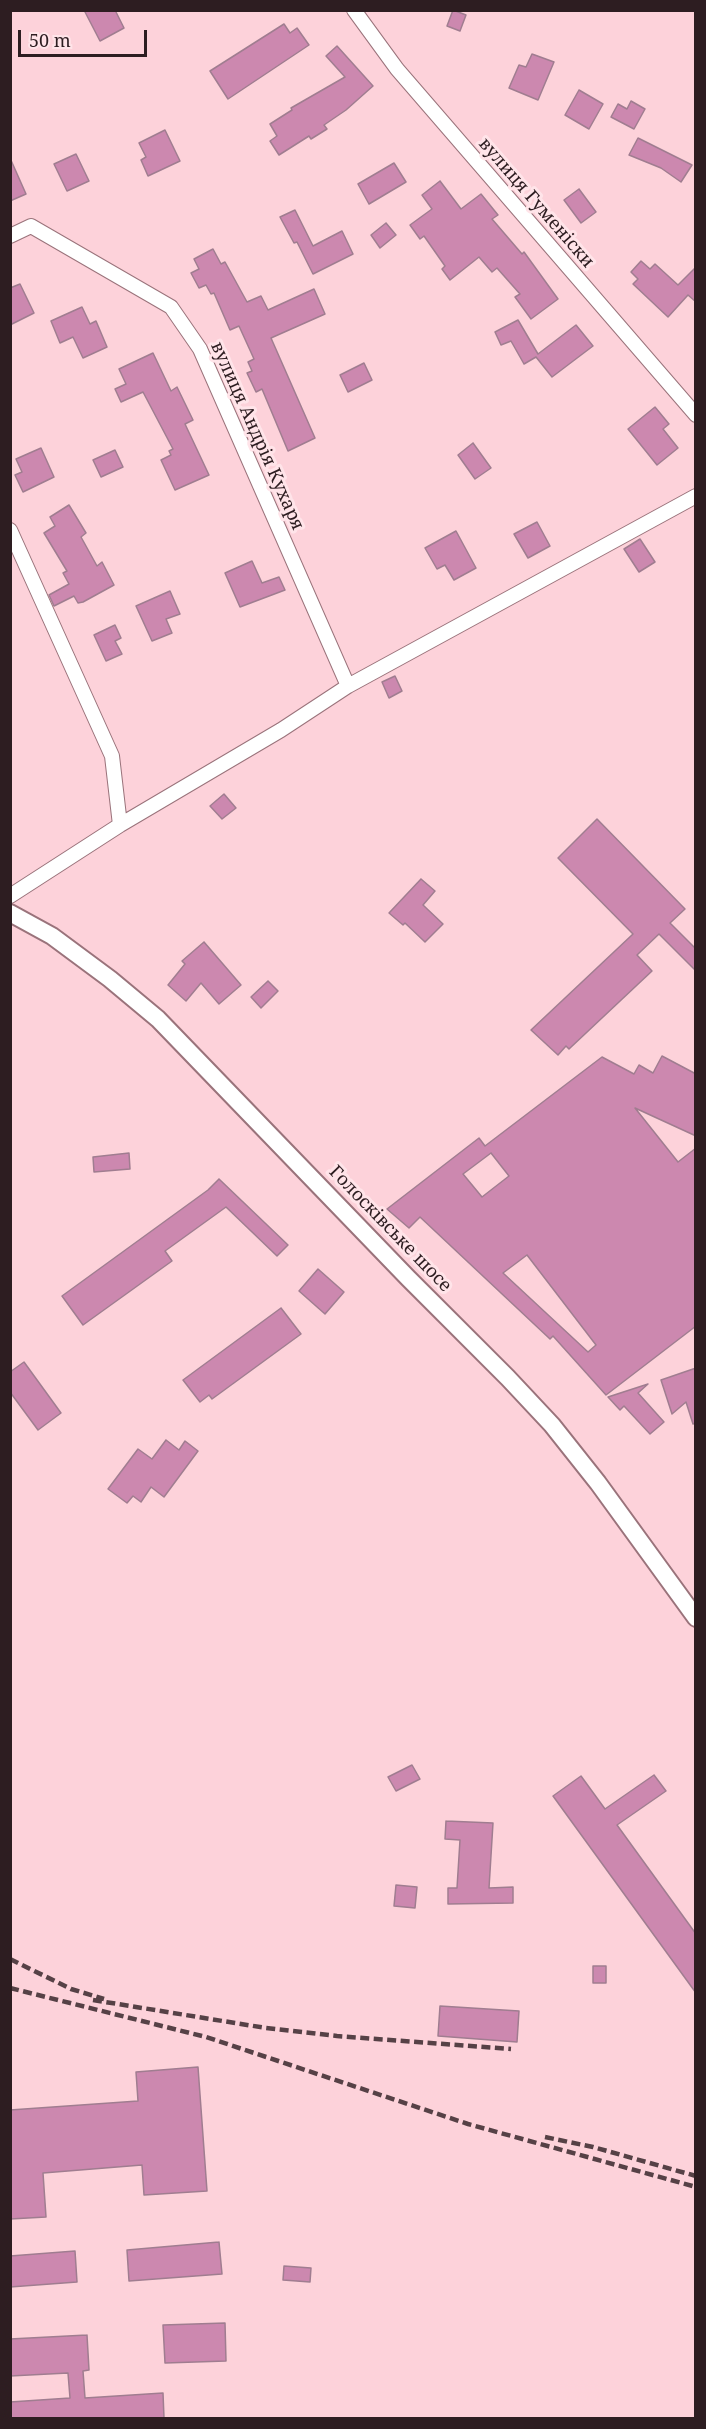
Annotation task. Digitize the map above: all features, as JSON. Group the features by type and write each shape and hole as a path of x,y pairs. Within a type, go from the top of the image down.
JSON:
{"street":[{"name":"вулиця Гуменіски","path":"354,10 397,69 696,415"},
{"name":"вулиця Андрія Кухаря","path":"10,236 31,226 171,306 200,349 348,686"},
{"path":"10,896 120,825 281,730 348,686 696,496"},
{"path":"10,530 111,756 120,825"},
{"name":"Голосківське шосе","path":"10,913 51,936 110,978 158,1018 197,1057 552,1425 598,1482 696,1618"}],"building":[{"path":"84,10 115,10 124,28 100,41"},
{"path":"453,10 466,15 460,31 447,26"},
{"path":"284,24 290,33 297,28 309,45 228,99 210,71"},
{"path":"337,46 373,86 346,110 324,125 327,129 311,139 309,136 279,155 270,141 277,136 270,124 292,110 291,108 345,77 326,56"},
{"path":"532,54 554,62 538,100 509,88 519,65 526,67"},
{"path":"579,90 603,104 589,129 565,115"},
{"path":"631,101 645,109 634,129 611,117 618,104 627,109"},
{"path":"165,130 180,161 148,176 141,160 146,157 139,143"},
{"path":"638,138 692,165 681,182 661,168 629,155"},
{"path":"76,154 89,181 67,191 54,164"},
{"path":"10,158 26,194 10,201"},
{"path":"394,163 406,182 369,204 358,184"},
{"path":"440,181 461,209 481,194 498,215 492,219 522,254 524,252 558,299 531,319 515,297 520,294 497,268 492,272 479,257 450,280 442,269 445,266 424,236 420,239 410,225 432,209 422,195"},
{"path":"579,189 596,212 581,223 564,200"},
{"path":"295,210 313,246 342,231 353,254 313,274 297,242 294,243 280,217"},
{"path":"386,223 396,235 380,248 371,235"},
{"path":"213,249 221,264 225,262 247,302 261,296 268,310 314,289 325,314 271,338 315,438 288,451 262,389 256,392 247,373 252,371 248,362 254,359 239,326 230,330 214,293 211,294 206,285 199,288 191,273 199,269 194,259"},
{"path":"641,261 650,269 655,264 678,285 696,267 696,302 688,295 668,317 633,284 638,279 631,272"},
{"path":"20,284 34,313 10,325 10,288"},
{"path":"82,307 90,324 96,321 107,347 83,358 73,337 60,343 51,321"},
{"path":"518,320 538,354 576,325 593,346 552,377 536,357 524,364 511,341 501,345 495,332"},
{"path":"153,353 171,391 177,387 193,420 185,424 209,475 175,490 161,460 171,455 169,451 173,449 143,392 121,402 115,389 126,384 119,369"},
{"path":"364,363 372,380 348,392 340,375"},
{"path":"655,407 669,424 663,429 678,448 657,465 628,429"},
{"path":"473,443 491,468 475,479 458,455"},
{"path":"41,448 54,477 23,492 15,475 22,472 16,459"},
{"path":"115,450 123,467 101,477 93,460"},
{"path":"69,505 86,533 81,537 97,566 102,562 114,585 83,602 78,603 74,596 54,606 49,595 69,584 63,573 67,571 44,533 55,526 50,517"},
{"path":"537,522 550,546 528,558 514,534"},
{"path":"456,531 476,568 454,580 445,565 437,569 425,548"},
{"path":"640,539 655,562 639,572 624,549"},
{"path":"252,561 262,583 279,577 285,590 240,607 225,573"},
{"path":"170,591 180,614 166,619 172,633 152,641 136,606"},
{"path":"115,625 121,638 115,641 122,654 106,661 94,635"},
{"path":"395,676 402,691 389,698 382,682"},
{"path":"224,794 236,808 222,819 210,806"},
{"path":"597,819 685,909 670,923 696,949 696,971 659,934 637,955 652,971 569,1049 566,1046 558,1055 531,1030 633,934 558,858"},
{"path":"421,879 435,891 423,905 443,924 425,942 405,923 403,925 389,913"},
{"path":"204,942 241,985 219,1004 201,983 186,1001 168,985 185,964 182,961"},
{"path":"268,981 278,991 261,1008 251,997"},
{"path":"662,1056 696,1074 696,1136 635,1108 678,1162 696,1148 696,1326 606,1395 553,1336 550,1339 420,1217 409,1228 387,1209 479,1138 485,1146 602,1057 634,1074 639,1065 653,1073","holes":["491,1153 509,1176 482,1197 463,1174","527,1255 596,1345 588,1352 503,1273"]},
{"path":"129,1153 130,1169 94,1172 93,1157"},
{"path":"219,1179 288,1245 277,1256 226,1207 165,1251 172,1261 83,1325 62,1296 208,1190"},
{"path":"318,1269 344,1292 325,1314 299,1291"},
{"path":"281,1308 301,1334 212,1399 209,1395 200,1402 183,1380"},
{"path":"24,1362 61,1413 38,1430 10,1392 10,1372"},
{"path":"696,1368 696,1423 693,1424 686,1402 672,1414 661,1380"},
{"path":"648,1384 638,1393 664,1422 650,1434 624,1406 620,1410 608,1397"},
{"path":"166,1440 179,1450 185,1441 198,1451 164,1497 151,1487 141,1502 133,1496 127,1503 108,1489 138,1449 152,1459"},
{"path":"412,1765 420,1779 396,1791 388,1777"},
{"path":"654,1775 666,1791 617,1825 696,1934 696,1993 553,1796 581,1776 605,1809"},
{"path":"446,1821 493,1823 489,1888 513,1887 513,1903 448,1904 448,1888 457,1888 460,1840 445,1839"},
{"path":"396,1885 417,1887 415,1908 394,1906"},
{"path":"593,1966 606,1966 606,1983 593,1983"},
{"path":"440,2006 519,2011 517,2042 438,2036"},
{"path":"198,2067 207,2191 144,2195 142,2165 43,2173 46,2217 10,2219 10,2110 138,2101 136,2072"},
{"path":"219,2242 222,2274 129,2281 127,2250"},
{"path":"75,2251 77,2282 10,2287 10,2256"},
{"path":"284,2266 311,2268 310,2282 283,2280"},
{"path":"225,2323 226,2361 165,2363 163,2325"},
{"path":"87,2335 89,2370 83,2371 85,2398 163,2393 164,2418 10,2418 10,2402 70,2398 68,2373 10,2376 10,2339"}],"railway":[{"path":"10,1959 71,1989 104,1999"},
{"path":"10,1988 206,2037 468,2124 696,2187"},
{"path":"93,2000 266,2028 337,2036 511,2049"},
{"path":"545,2137 593,2147 696,2176"}]}
